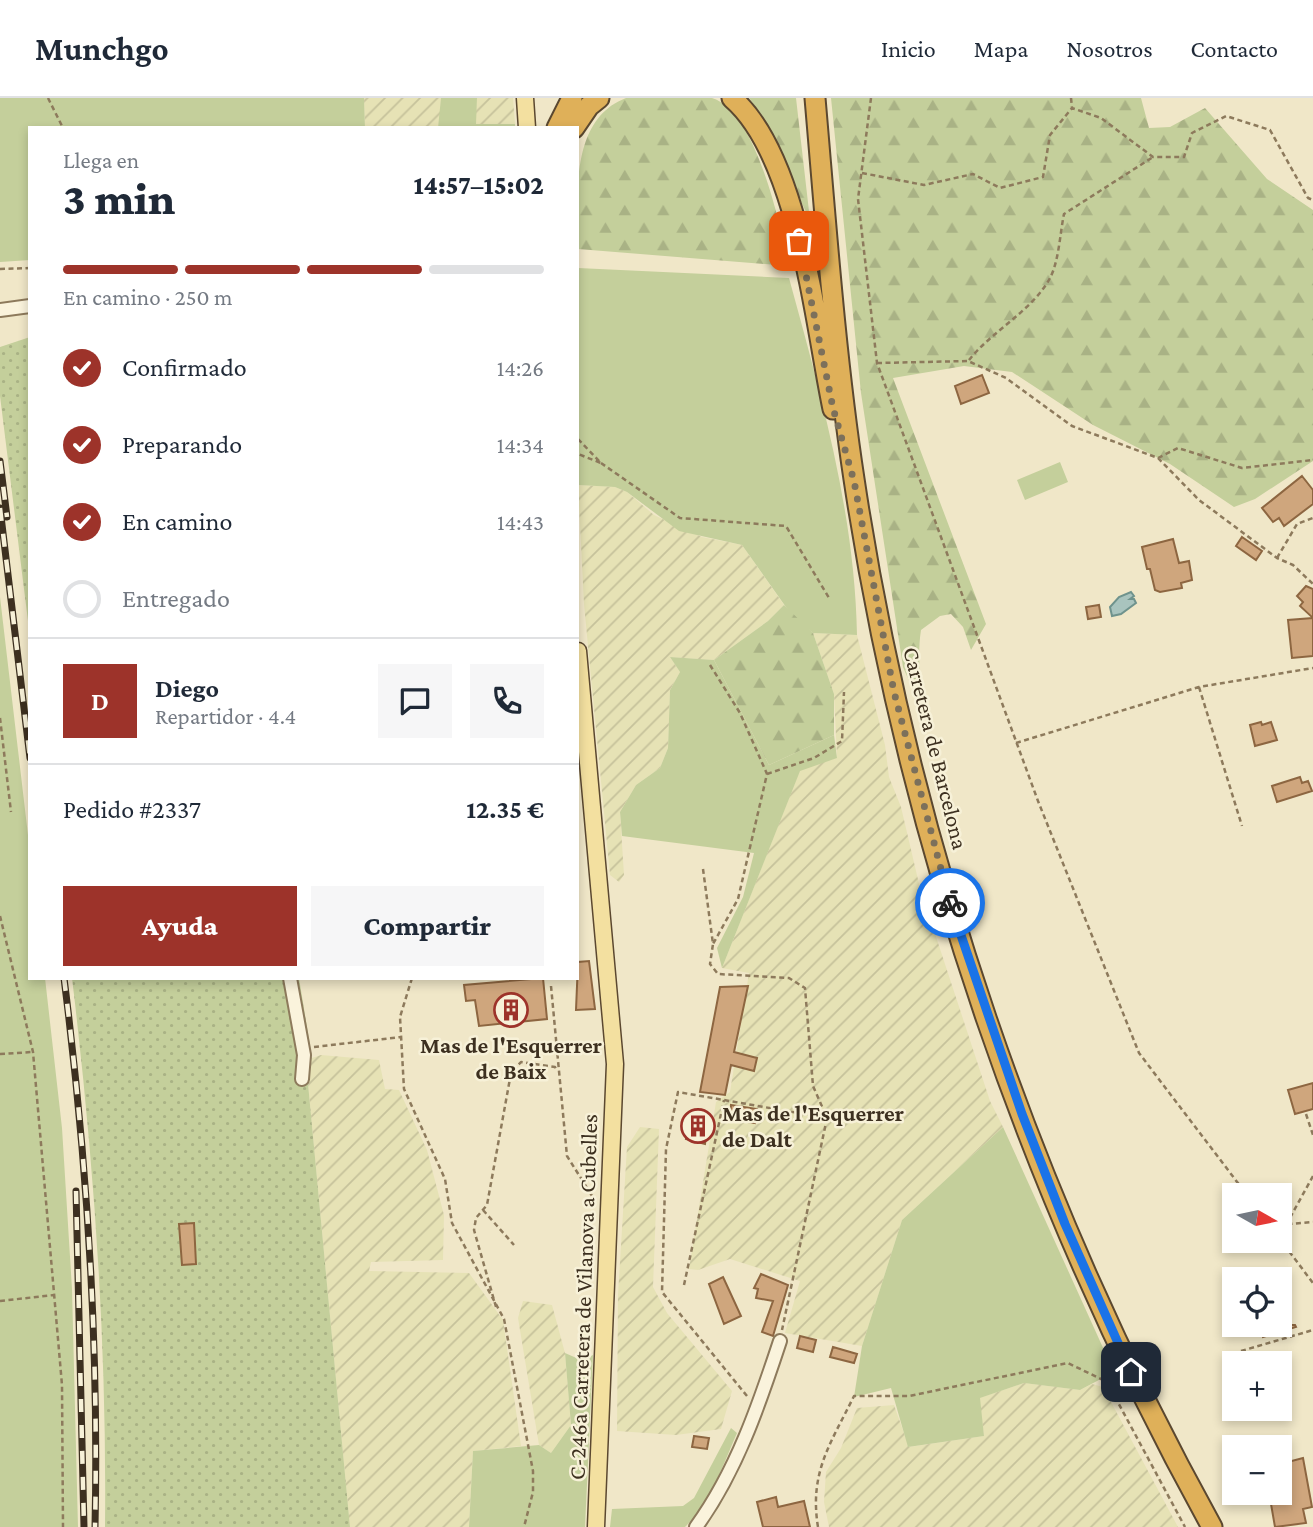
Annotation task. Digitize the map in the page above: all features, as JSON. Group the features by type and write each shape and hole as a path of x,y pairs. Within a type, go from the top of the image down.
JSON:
{"highway":[{"path":"558,126 572,98"},
{"path":"575,126 589,106 600,98"},
{"path":"732,98 755,125 789,195 833,408 854,481"},
{"name":"Carretera de Barcelona","path":"815,98 827,246 854,481 894,692 933,840 974,980 1027,1126 1120,1351 1212,1527"}],"main road":[{"path":"525,98 527,126"},
{"name":"C-246a Carretera de Vilanova a Cubelles","path":"579,662 615,1064 596,1527"}],"street":[{"path":"0,310 28,306"},
{"path":"290,980 303,1048 302,1079"},
{"path":"696,1527 710,1507 758,1409 780,1341"}],"path":[{"path":"48,98 62,126"},
{"path":"871,98 858,199 877,363 1016,743 1139,1053 1238,1183"},
{"path":"861,173 923,185 973,174 1000,188 1043,177 1050,135 1072,108 1071,98"},
{"path":"1072,108 1101,118 1153,157"},
{"path":"968,361 981,345 1006,328 1050,278 1064,214 1153,157 1184,158 1192,133 1226,116 1270,130 1308,198 1313,200"},
{"path":"0,269 28,268"},
{"path":"877,363 968,361 1006,378 1072,426 1158,458 1199,500 1277,558 1293,565 1313,584"},
{"path":"579,440 601,463 680,518 786,526 829,598"},
{"path":"1158,458 1178,448 1242,468 1313,460"},
{"path":"579,454 601,463"},
{"path":"1277,558 1297,524 1313,518"},
{"path":"710,665 740,713 768,774 738,899 713,944"},
{"path":"1016,743 1199,687 1313,668"},
{"path":"1199,687 1242,826"},
{"path":"768,774 814,758 842,741 844,692"},
{"path":"0,718 11,812"},
{"path":"703,869 713,944 710,964 718,974 789,978 805,988 813,1086 827,1118 780,1341"},
{"path":"0,916 33,1052 62,1385 63,1527"},
{"path":"411,980 400,1017 404,1089 444,1179 452,1223 504,1319 533,1471 533,1492 524,1527"},
{"path":"551,986 567,1156 609,1227"},
{"path":"303,1048 401,1037"},
{"path":"0,1054 33,1052"},
{"path":"497,1309 474,1230 476,1218 487,1205 510,1073 521,1062 555,1066 557,1071"},
{"path":"758,1409 662,1292 666,1149 678,1092 827,1118"},
{"path":"684,1285 724,1100"},
{"path":"1306,1114 1313,1135"},
{"path":"1292,1214 1313,1176"},
{"path":"483,1210 514,1245"},
{"path":"1292,1224 1313,1222"},
{"path":"1290,1253 1313,1283"},
{"path":"0,1301 54,1295"},
{"path":"1241,1351 1313,1330"},
{"path":"818,1527 813,1498 823,1459 854,1395 909,1396 1068,1363 1107,1382 1185,1527"}],"shaded area":[{"path":"364,98 441,98 439,126 365,126"},
{"path":"477,98 513,98 515,124 475,124"},
{"path":"579,485 615,487 627,492 654,515 702,537 742,545 784,605 768,621 714,660 670,657 680,672 670,690 668,748 660,768 636,785 620,812 624,875 619,882 610,875 584,604"},
{"path":"813,633 857,635 885,745 889,777 901,807 920,888 990,1101 1003,1127 902,1220 862,1346 785,1333 800,1281 730,1259 698,1270 689,1269 716,1102 730,1092 749,973 722,968 800,770 837,757 834,694"},
{"path":"321,1055 379,1060 385,1089 399,1090 427,1150 444,1215 443,1260 371,1262 369,1271 469,1273 503,1320 521,1446 473,1451 469,1527 350,1527 307,1073 312,1058"},
{"path":"640,1127 659,1129 653,1287 667,1313 732,1391 721,1429 676,1435 617,1431 618,1295 627,1147"},
{"path":"523,1301 552,1305 565,1353 571,1425 551,1453 539,1445 518,1318"},
{"path":"1024,1383 1080,1390 1092,1384 1103,1387 1178,1527 829,1527 824,1502 826,1472 841,1448 857,1408 894,1405 909,1447 984,1436 979,1398"}],"green space":[{"path":"0,98 364,98 365,126 28,126 28,260 0,262"},
{"path":"441,98 477,98 476,124 515,124 515,126 438,126"},
{"path":"626,98 712,98 728,108 742,125 764,172 789,266 579,249 580,164 585,143 594,124 607,109"},
{"path":"749,98 796,98 810,220 752,102"},
{"path":"831,98 1141,98 1149,128 1170,127 1205,108 1267,179 1313,210 1313,461 1255,499 1234,507 1170,464 1093,425 1012,372 964,366 893,378 986,624 971,650 963,627 951,614 940,616 921,630 920,706 903,667 861,393"},
{"path":"579,268 789,278 824,410 843,500 855,590 857,635 813,633 793,617 742,545 679,531 627,492 615,487 579,485"},
{"path":"28,338 28,621 0,396 0,347"},
{"path":"1060,462 1068,482 1025,500 1017,480"},
{"path":"0,597 28,835 28,980 45,980 62,1128 72,1289 78,1527 0,1527"},
{"path":"784,605 813,633 834,694 834,735 769,765 714,660 768,621"},
{"path":"670,657 714,660 769,765 834,735 837,758 800,771 722,968 717,948 743,897 754,853 622,836 620,812 636,785 660,768 668,748 670,690 680,672"},
{"path":"72,980 299,980 312,1058 307,1073 350,1527 105,1527 104,1389 98,1252"},
{"path":"1003,1127 1114,1372 1080,1390 1024,1383 980,1398 984,1436 908,1447 891,1388 854,1397 862,1346 902,1220"},
{"path":"565,1353 581,1360 593,1355 585,1527 469,1527 473,1451 539,1445 551,1453 571,1425"},
{"path":"731,1428 737,1433 721,1470 702,1507 685,1527 610,1527 612,1509 683,1506 694,1498"}],"water":[{"path":"1131,592 1134,596 1130,599 1134,599 1136,603 1121,614 1112,616 1110,607 1119,597"}],"building":[{"path":"982,375 989,393 961,404 955,386"},
{"path":"1302,476 1313,490 1313,504 1284,526 1279,518 1273,522 1262,508"},
{"path":"1242,537 1262,551 1256,560 1236,546"},
{"path":"1173,539 1179,563 1189,561 1192,580 1181,583 1182,588 1160,592 1155,590 1142,547"},
{"path":"1306,586 1313,589 1313,618 1300,606 1303,602 1297,596"},
{"path":"1099,605 1101,617 1088,619 1086,607"},
{"path":"1313,618 1313,656 1292,658 1288,620"},
{"path":"1261,722 1262,725 1271,722 1277,740 1255,746 1250,725"},
{"path":"1300,777 1302,783 1308,781 1312,791 1277,802 1272,786"},
{"path":"589,961 595,1009 576,1010 579,962"},
{"name":"Mas de l'Esquerrer de Baix","path":"543,980 547,1019 479,1026 475,1000 466,1001 464,985"},
{"path":"748,986 734,1052 757,1058 754,1071 731,1065 725,1095 700,1092 720,987"},
{"path":"1313,1083 1313,1109 1295,1114 1288,1090"},
{"path":"731,1105 757,1109 755,1123 730,1119"},
{"name":"Mas de l'Esquerrer de Dalt","path":"691,1117 708,1121 705,1144 686,1139"},
{"path":"194,1223 196,1264 182,1265 179,1224"},
{"path":"761,1274 788,1285 773,1336 762,1332 773,1301 756,1298 758,1289 754,1288"},
{"path":"723,1277 741,1316 724,1324 709,1284"},
{"path":"800,1336 816,1340 813,1352 797,1348"},
{"path":"833,1347 857,1354 854,1363 830,1357"},
{"path":"694,1436 709,1438 707,1449 692,1447"},
{"path":"1303,1458 1312,1507 1303,1509 1306,1523 1275,1527 1271,1505 1292,1505 1292,1461"},
{"path":"776,1497 778,1507 804,1501 810,1527 763,1527 757,1502"}],"railway":[{"path":"0,461 7,517"},
{"path":"0,508 28,741"},
{"path":"64,980 90,1252 95,1390 95,1527"},
{"path":"76,1191 84,1527"}],"way so far":[{"path":"799,241 833,408 854,481 894,692 950,903"}],"place":[{"name":"Mas de l'Esquerrer de Baix","path":"511,1010"},
{"name":"Mas de l'Esquerrer de Dalt","path":"698,1126"}],"route":[{"path":"950,903 974,980 1022,1114 1065,1224 1131,1372"}]}
